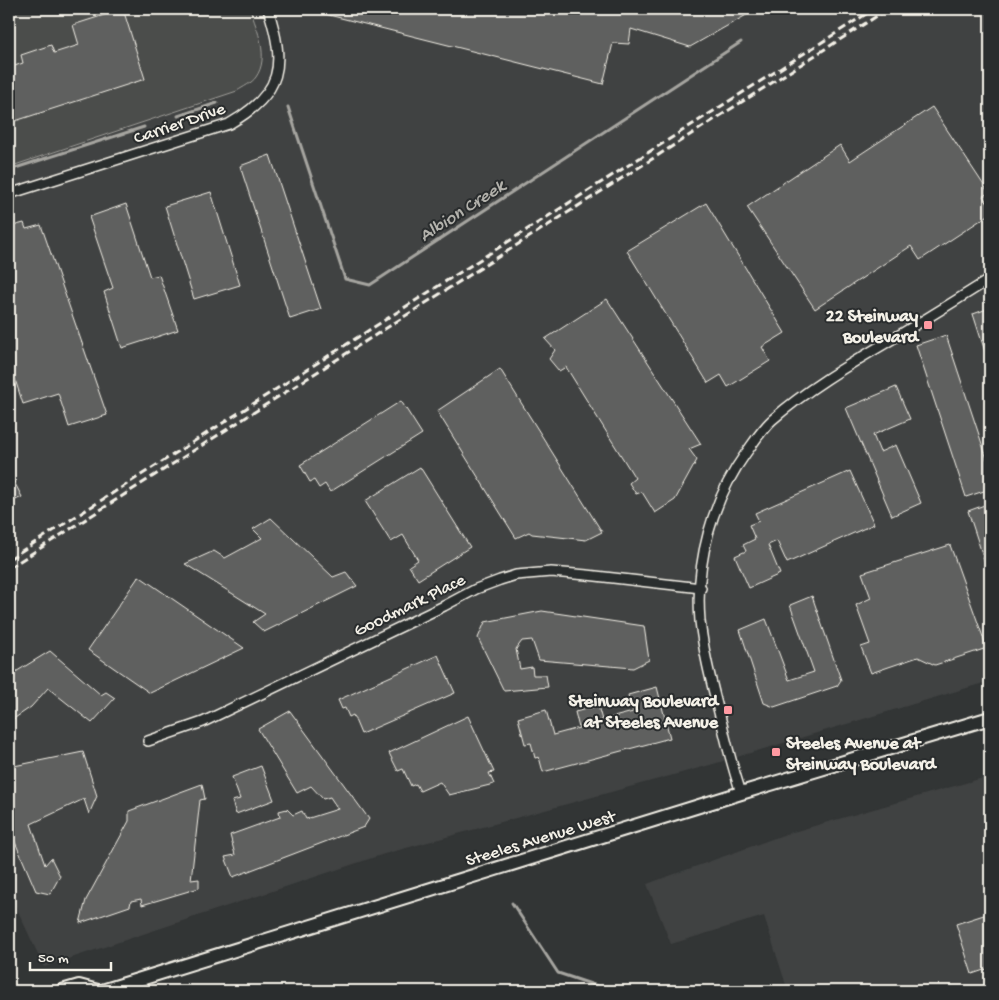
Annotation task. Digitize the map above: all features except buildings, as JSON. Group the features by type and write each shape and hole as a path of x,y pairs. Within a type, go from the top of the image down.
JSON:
{"main road":[{"name":"Steeles Avenue West","path":"62,991 79,986 100,991 990,718"}],"street":[{"name":"Carrier Drive","path":"9,194 229,124 247,114 266,95 278,72 279,56 268,9"},
{"path":"741,793 729,756 708,666 700,619 703,556 715,510 738,464 770,422 795,401 844,368 953,304 990,279"},
{"name":"Goodmark Place","path":"148,741 204,722 476,589 516,575 551,572 701,588"}],"shaded area":[{"path":"9,9 250,9 259,34 262,61 256,77 237,91 9,167"},
{"path":"250,9 990,9 990,681 710,765 384,854 44,967 9,892 9,167 237,91 259,36"},
{"path":"990,776 990,991 788,991 764,916 671,944 647,884 786,834"}],"waterway":[{"name":"Albion Creek","path":"288,107 345,279 370,285 741,42"},
{"name":"Albion Creek","path":"178,116 217,103"},
{"name":"Albion Creek","path":"9,170 144,127"},
{"path":"512,903 558,973 612,991"}],"railway":[{"path":"9,559 874,9"},
{"path":"9,568 888,9"}],"place":[{"name":"22 Steinway Boulevard","path":"928,325"},
{"name":"Steinway Boulevard at Steeles Avenue","path":"728,710"},
{"name":"Steeles Avenue at Steinway Boulevard","path":"776,752"}]}
